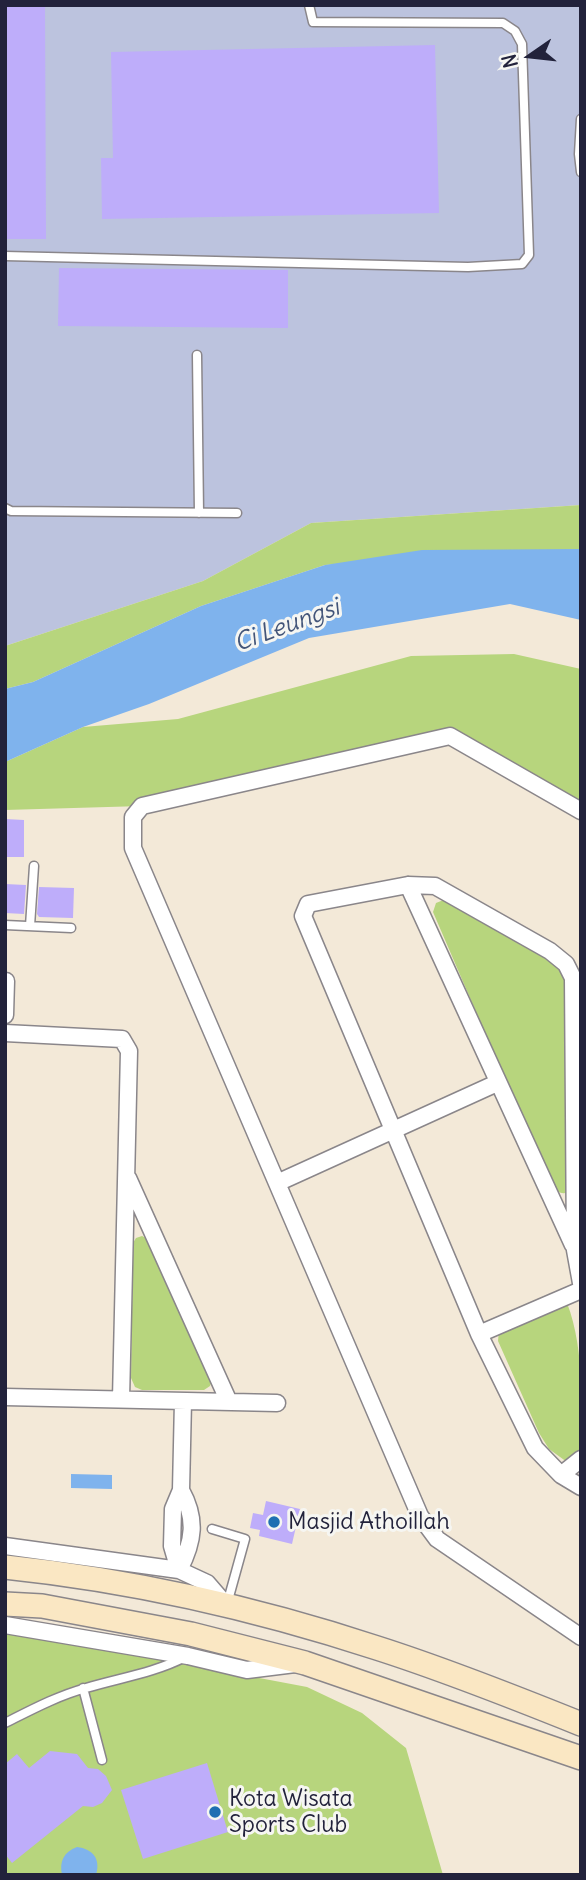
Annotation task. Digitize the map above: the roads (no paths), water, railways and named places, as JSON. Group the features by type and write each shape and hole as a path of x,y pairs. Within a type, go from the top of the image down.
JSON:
{"street":[{"path":"581,811 450,736 142,806 134,817 133,848 420,1516 437,1539 581,1637"},
{"path":"408,885 575,1250"},
{"path":"581,1283 575,1250 573,978 566,964 550,951 435,886 408,885 308,904 303,916 479,1335 535,1448 561,1475 581,1487"},
{"path":"5,1015 6,981"},
{"path":"5,1033 122,1039 130,1051 121,1399"},
{"path":"276,1183 497,1083"},
{"path":"126,1174 229,1402"},
{"path":"479,1335 581,1290"},
{"path":"5,1397 277,1403"},
{"path":"179,1570 172,1546 173,1509 181,1490 183,1401"},
{"path":"561,1475 581,1459"},
{"path":"5,1546 179,1570 207,1583 226,1605"},
{"path":"5,1567 226,1605 377,1647 581,1724"},
{"path":"5,1604 42,1606 191,1634 304,1663 581,1758"},
{"path":"5,1625 188,1656 247,1670 304,1663"}],"lane":[{"path":"5,256 468,267 523,264 529,255 522,44 515,31 503,23 313,22 309,5"},
{"path":"581,118 581,172"},
{"path":"197,355 199,513"},
{"path":"5,508 11,511 237,513"},
{"path":"30,926 34,866"},
{"path":"5,925 71,928"},
{"path":"212,1529 245,1539 226,1605"},
{"path":"5,1724 37,1707 83,1689 166,1667 188,1656"},
{"path":"83,1689 102,1760"}],"water":[{"name":"Ci Leungsi","path":"581,549 581,620 510,604 309,638 149,704 83,727 5,762 5,689 33,682 201,606 325,565 422,550"},
{"path":"71,1474 112,1475 112,1489 71,1488"},
{"path":"77,1847 94,1856 97,1864 96,1875 62,1875 61,1865 64,1858"}],"place":[{"name":"Masjid Athoillah","path":"274,1522"},
{"name":"Kota Wisata Sports Club","path":"215,1812"}]}
